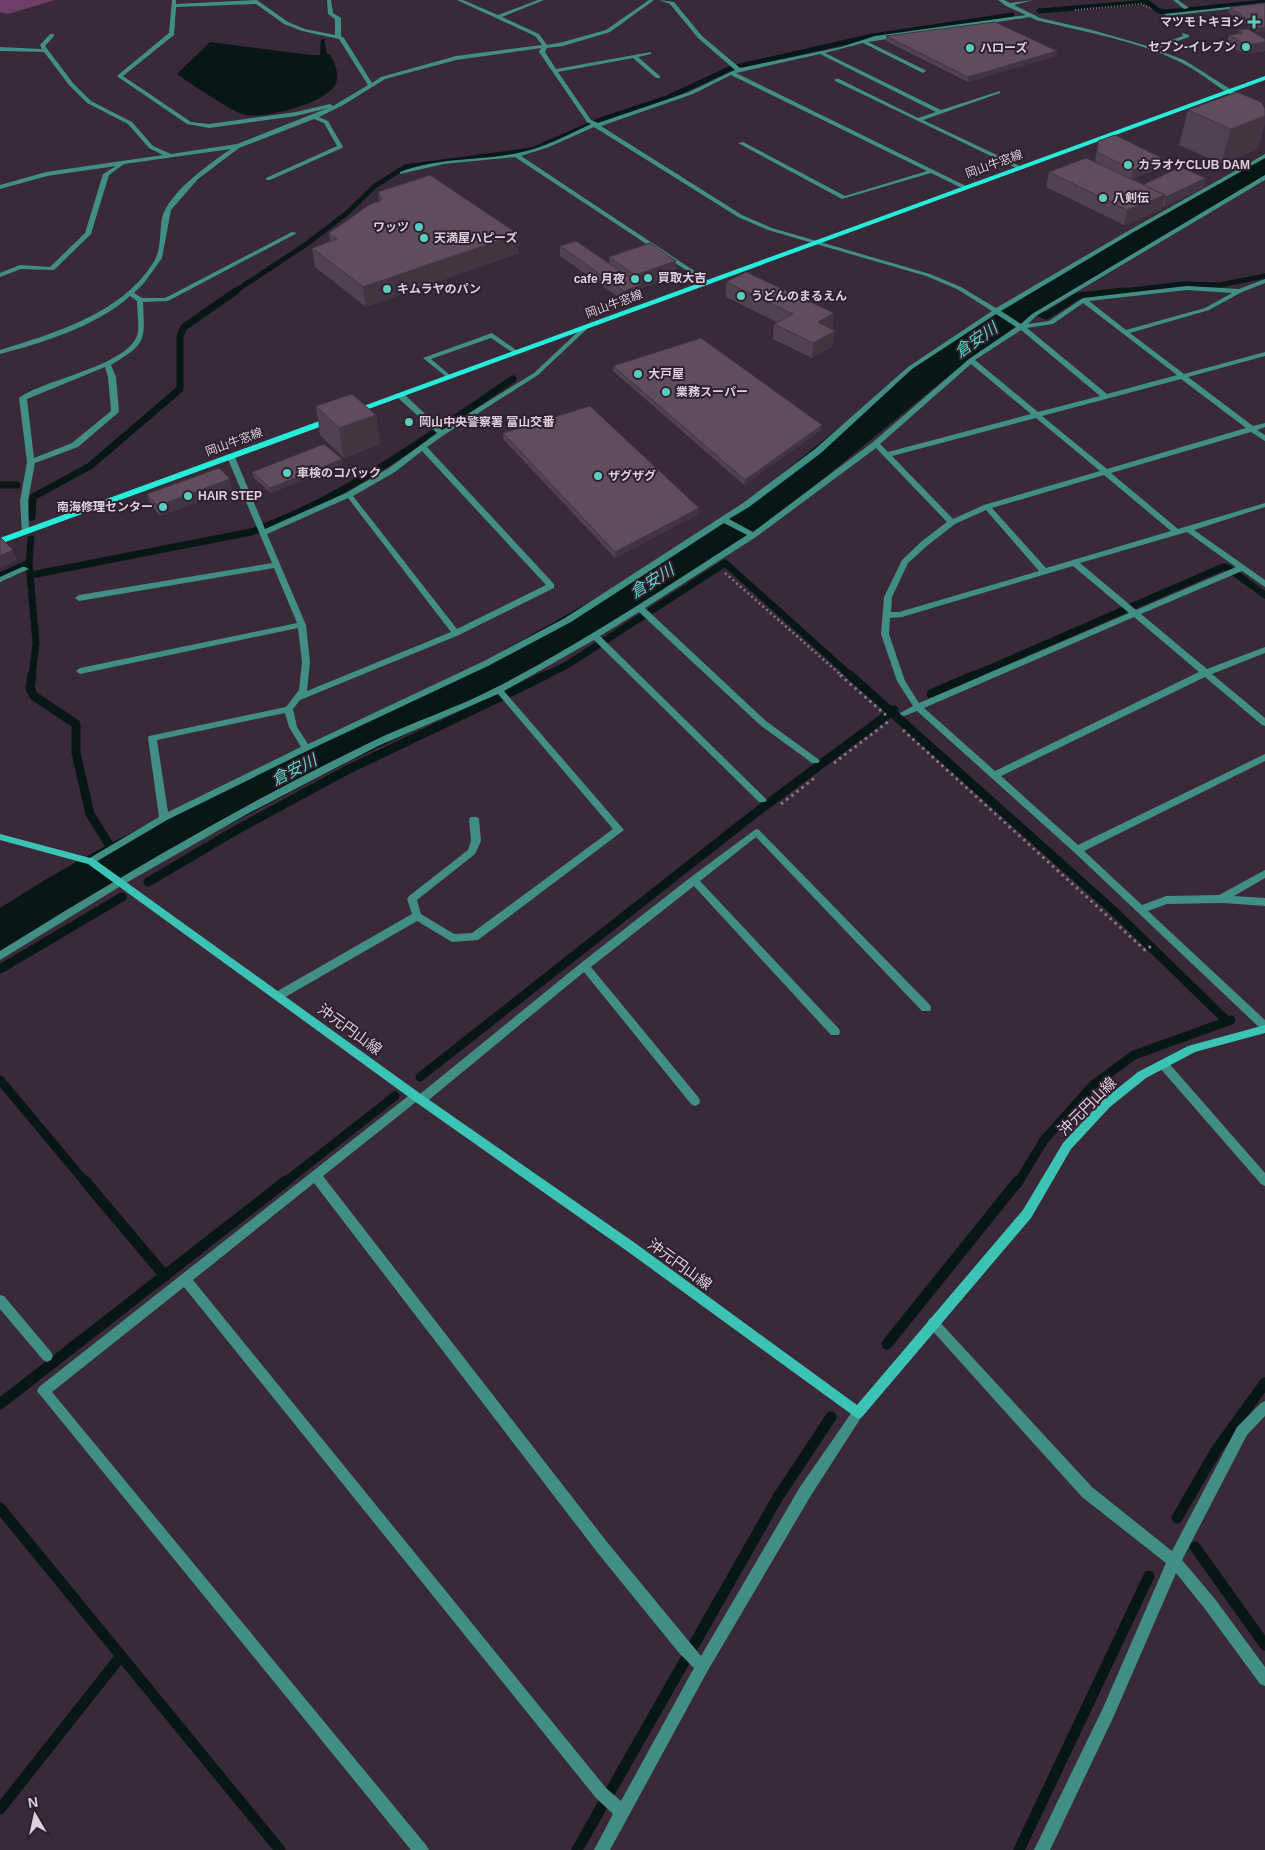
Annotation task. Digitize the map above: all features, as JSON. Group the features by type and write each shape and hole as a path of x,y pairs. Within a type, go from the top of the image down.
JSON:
{"main road":[{"name":"岡山牛窓線","path":"347,414 816,244 1265,78"},
{"name":"岡山牛窓線","path":"0,541 338,418"},
{"name":"沖元円山線","path":"0,837 93,862 117,878 419,1098 623,1241 858,1413 1026,1214 1067,1146 1106,1104 1142,1074 1192,1049 1265,1028"}],"street":[{"path":"329,0 331,14 338,18 338,38"},
{"path":"459,0 537,34 545,46"},
{"path":"498,17 542,0"},
{"path":"0,187 46,174 238,146 314,117 343,103 383,78 456,58 562,44 608,31 652,0"},
{"path":"661,0 672,3 700,36 737,68"},
{"path":"1000,0 1029,16 1150,49 1182,61 1265,113"},
{"path":"1008,5 1031,0"},
{"path":"1175,0 1186,8"},
{"path":"343,103 296,114 209,126 189,123 120,76 172,34 174,3 255,1 286,23 304,30 341,38 371,86"},
{"path":"1167,14 1248,3 1265,4"},
{"path":"402,173 417,166 516,155 536,150 595,124 691,93 731,73 737,68 864,42 1029,16"},
{"path":"1150,49 1186,36 1184,34"},
{"path":"52,35 42,46 71,84 89,102 130,124 151,147 171,156"},
{"path":"864,42 923,71"},
{"path":"545,46 542,52 585,116 740,216 770,229 816,244 928,275 959,288 1021,327 1106,397"},
{"path":"0,49 46,50"},
{"path":"819,52 941,112"},
{"path":"555,71 649,53"},
{"path":"634,56 658,78"},
{"path":"731,73 966,188"},
{"path":"837,80 1020,168"},
{"path":"918,120 998,92"},
{"path":"268,179 340,147 326,122 314,117"},
{"path":"741,143 844,198 933,171"},
{"path":"0,352 56,334 103,312 130,292 156,264 162,252 167,212 187,185 238,146"},
{"path":"516,155 709,283"},
{"path":"93,862 164,818 306,748 485,664 568,620 726,521 818,451 910,368 1130,232 1265,156"},
{"path":"0,275 20,267 52,269 88,234 106,174 124,163"},
{"path":"0,956 117,878 375,744 503,694 599,641 644,612 753,535 876,444 971,360 1021,327 1034,315 1074,289 1265,177"},
{"path":"130,292 140,300 166,300 294,233"},
{"path":"1126,332 1207,308 1265,281"},
{"path":"1021,327 1051,323 1083,300 1187,288 1240,291"},
{"path":"25,532 24,501 31,462 23,398 107,364 133,348 141,333 140,300"},
{"path":"1083,300 1265,440"},
{"path":"262,530 349,495 392,470 423,447 438,430 536,374 585,328"},
{"path":"449,377 426,358 492,335 517,352"},
{"path":"887,455 1265,354"},
{"path":"971,360 1177,532"},
{"path":"31,462 75,445 115,412 112,377 107,364"},
{"path":"400,395 438,430"},
{"path":"1265,425 987,507 952,522 925,543 905,562 888,597 885,634 901,681 917,706 1077,850 1265,1028"},
{"path":"876,444 952,522"},
{"path":"297,698 456,633 551,586 423,447"},
{"path":"231,456 302,625 306,662 303,690 289,710 292,726 306,748"},
{"path":"349,495 456,633"},
{"path":"887,615 899,615 1265,505"},
{"path":"987,507 1045,572"},
{"path":"726,521 753,535"},
{"path":"1188,529 1237,570 1265,584"},
{"path":"1075,563 1265,723"},
{"path":"79,598 277,565"},
{"path":"0,580 25,569"},
{"path":"904,713 1130,610 1237,570"},
{"path":"644,612 763,723 815,761"},
{"path":"80,671 302,625"},
{"path":"599,641 762,800"},
{"path":"994,776 1204,673 1265,650"},
{"path":"474,819 476,841 472,852 412,899 417,916 452,938 474,937 619,830 503,694"},
{"path":"164,818 152,738 289,710"},
{"path":"1077,850 1265,757"},
{"path":"421,1850 43,1391 315,1175 419,1098 756,832 926,1008"},
{"path":"1221,899 1265,874"},
{"path":"694,880 835,1032"},
{"path":"1140,910 1166,900 1221,899 1265,902"},
{"path":"278,996 417,916"},
{"path":"585,966 695,1101"},
{"path":"1163,1064 1265,1181"},
{"path":"315,1175 602,1547 698,1663"},
{"path":"185,1278 606,1798 622,1813"},
{"path":"0,1300 47,1356"},
{"path":"933,1323 1087,1492 1174,1562 1210,1604 1265,1680"},
{"path":"1042,1850 1108,1713 1174,1562 1242,1431 1265,1407"},
{"path":"602,1850 698,1663 805,1492 858,1413"}],"path":[{"path":"1069,10 1141,4 1156,12 1167,14"},
{"path":"720,568 883,713"},
{"path":"890,719 1144,950 1147,948"}],"shaded area":[{"path":"0,0 55,0 8,14 0,12"},
{"path":"321,39 327,39 324,41 327,54 330,54 336,68 336,83 331,90 321,97 309,103 280,112 254,116 239,113 177,74 210,42 320,55"}],"building":[{"name":"マツモトキヨシ","path":"1265,3 1265,27 1258,28 1230,7"},
{"name":"ハローズ","path":"995,22 1057,51 968,77 886,36"},
{"path":"1248,29 1265,39 1265,42 1246,45 1229,35 1243,33 1239,30"},
{"path":"1237,92 1261,102 1265,109 1265,116 1231,129 1188,110"},
{"path":"1115,135 1164,159 1133,170 1097,152 1098,141"},
{"path":"1086,158 1165,195 1127,210 1049,172"},
{"path":"1180,167 1206,178 1166,197 1143,185"},
{"name":"天満屋ハピーズ","path":"430,175 518,234 363,287 312,248 337,239 329,233 369,205 382,200 378,192"},
{"path":"576,241 641,285 624,291 560,246"},
{"path":"650,243 676,261 635,275 609,257"},
{"path":"746,272 834,313 818,322 835,331 813,343 774,324 793,314 726,282"},
{"path":"701,338 822,425 745,480 613,366"},
{"path":"352,394 376,415 339,428 316,406"},
{"name":"ザグザグ","path":"590,406 699,508 615,552 503,433"},
{"path":"324,444 342,459 270,488 252,472"},
{"path":"219,468 230,479 158,506 147,494"},
{"path":"0,538 13,550 0,556"}],"waterway":[{"path":"1039,11 1147,2 1159,11 1166,12 1265,2"},
{"path":"234,292 308,243 347,213 375,186 405,167 532,150 603,119 669,97 729,69 744,65 873,36 1012,15"},
{"name":"倉安川","path":"0,933 66,891 126,857 334,750 494,675 613,606 750,519 932,371 1013,313 1265,167"},
{"path":"1114,292 1183,284 1220,285 1265,276"},
{"path":"32,517 33,497 90,466 180,389 180,336 184,327 236,291"},
{"path":"1041,314 1046,316 1078,296 1125,291"},
{"path":"1024,307 1033,311"},
{"path":"31,575 251,532 287,518 386,464 513,379"},
{"path":"0,485 17,485"},
{"path":"29,563 31,539"},
{"path":"0,576 29,563"},
{"path":"29,563 36,643 32,676"},
{"path":"544,676 567,665 725,563 851,676"},
{"path":"972,676 1223,567 1228,568 1265,595"},
{"path":"32,675 30,688 34,696 76,724 76,753 90,814 108,843"},
{"path":"148,882 238,829 347,770 546,675"},
{"path":"850,675 891,712"},
{"path":"931,694 975,675"},
{"path":"420,1077 754,814 891,712"},
{"path":"891,712 1114,911 1227,1021"},
{"name":"倉安川","path":"121,853 126,857"},
{"path":"0,969 122,897"},
{"path":"1018,1183 1044,1140 1093,1085 1134,1055 1231,1020"},
{"path":"0,1080 86,1183"},
{"path":"284,1183 395,1096"},
{"path":"85,1181 165,1276"},
{"path":"165,1276 286,1181"},
{"path":"887,1344 1018,1181"},
{"path":"0,1404 165,1276"},
{"path":"1177,1518 1217,1449 1265,1383"},
{"path":"577,1850 778,1497 831,1417"},
{"path":"0,1508 280,1850"},
{"path":"1195,1547 1265,1645"},
{"path":"1019,1850 1149,1576"},
{"path":"0,1809 121,1656"}],"place":[{"name":"マツモトキヨシ","path":"1254,22"},
{"name":"セブン-イレブン","path":"1246,47"},
{"name":"ハローズ","path":"970,48"},
{"name":"カラオケCLUB DAM","path":"1128,165"},
{"name":"八剣伝","path":"1103,198"},
{"name":"ワッツ","path":"419,227"},
{"name":"天満屋ハピーズ","path":"424,238"},
{"name":"買取大吉","path":"648,278"},
{"name":"cafe 月夜","path":"635,279"},
{"name":"キムラヤのパン","path":"387,289"},
{"name":"うどんのまるえん","path":"741,296"},
{"name":"大戸屋","path":"638,374"},
{"name":"業務スーパー","path":"666,392"},
{"name":"岡山中央警察署 富山交番","path":"409,422"},
{"name":"車検のコバック","path":"287,473"},
{"name":"ザグザグ","path":"598,476"},
{"name":"HAIR STEP","path":"188,496"},
{"name":"南海修理センター","path":"163,507"}]}
